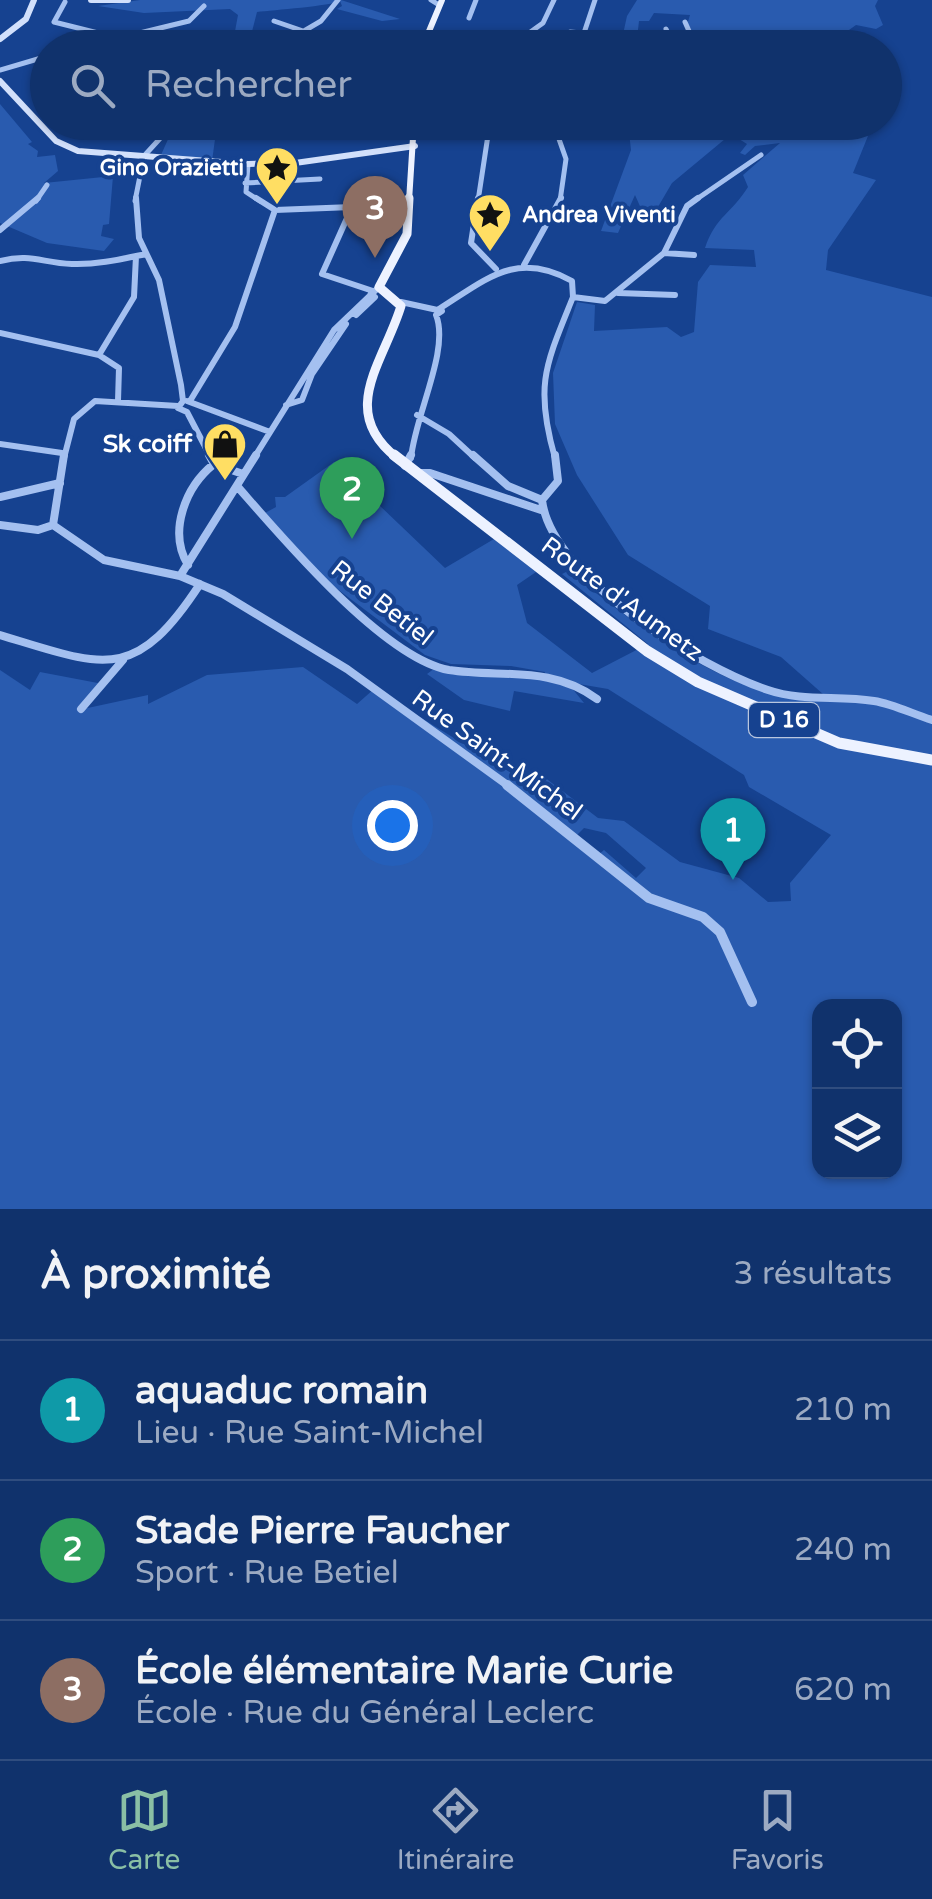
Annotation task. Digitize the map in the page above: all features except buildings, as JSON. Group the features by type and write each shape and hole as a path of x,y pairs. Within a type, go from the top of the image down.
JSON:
{"main road":[{"path":"0,40 26,19 34,0"},
{"path":"91,0 128,0"},
{"path":"428,30 437,2"},
{"path":"0,80 30,111"},
{"path":"58,140 66,148 248,164 295,162 414,142 407,234 374,293 400,302"},
{"name":"D 16","path":"400,302 364,402 369,430 416,474"},
{"name":"Route d'Aumetz","path":"416,474 647,651 698,682 839,743 932,760"}],"street":[{"path":"308,30 338,0"},
{"path":"469,18 476,0"},
{"path":"532,30 542,23 554,0"},
{"path":"583,30 595,0"},
{"path":"65,2 54,22 80,30"},
{"path":"149,30 189,21 204,6"},
{"path":"274,21 300,30"},
{"path":"685,22 689,30"},
{"path":"0,70 30,61"},
{"path":"159,140 144,156 135,202 146,254 159,280 187,405 214,464 243,474"},
{"path":"487,140 470,243 496,269"},
{"path":"524,265 555,214 566,181 568,155 561,140"},
{"path":"572,296 605,301 618,293 664,253 687,206 761,155"},
{"path":"180,576 334,330 374,293 322,274 324,259 348,225 352,206 275,210 252,199 245,183 248,164"},
{"path":"245,183 320,179"},
{"path":"0,230 31,208 46,185"},
{"path":"187,405 235,327 275,210"},
{"path":"664,253 694,255"},
{"path":"0,261 28,254 39,261 89,266 146,254"},
{"path":"100,355 135,299 136,256"},
{"path":"138,267 151,264"},
{"path":"435,312 496,269 524,265 572,281 572,296 542,374 545,423 558,470 558,482 542,505"},
{"path":"618,293 674,294"},
{"path":"400,302 435,312"},
{"path":"405,466 410,463 417,415 438,352 441,331 435,312"},
{"path":"0,333 100,355 119,368 118,401"},
{"path":"0,525 38,530 53,525 50,516 60,483 66,430 84,404 118,401 187,405 270,432"},
{"path":"417,415 434,422 515,496"},
{"path":"0,444 62,453"},
{"path":"188,566 179,552 183,513 200,475 214,464"},
{"path":"416,474 430,473 542,505 595,588 692,655 767,690 828,700 875,701 932,720"},
{"path":"0,497 60,483"},
{"name":"Rue Betiel","path":"237,486 323,585 424,662 450,670 544,676 582,688 598,699"},
{"name":"Rue Saint-Michel","path":"53,525 104,560 200,584 347,668 524,797 648,898 703,916 720,932 752,1002"},
{"path":"82,709 124,660 152,642 200,584"},
{"path":"0,635 57,652 124,660"}],"shaded area":[{"path":"140,0 341,0 400,19 382,21 337,9 342,6 340,1 257,12 252,30 235,30 238,15 230,9 144,13 98,6"},
{"path":"637,0 878,0 875,6 883,25 876,29 856,25 849,30 689,30 690,15 654,13 649,21 639,21 638,30 624,30"},
{"path":"0,104 32,142 28,144 38,151 37,157 55,155 58,171 44,183 113,176 109,224 103,225 101,236 114,239 104,251 47,243 0,223"},
{"path":"168,140 215,140 212,161 161,155"},
{"path":"630,140 724,140 672,183 655,212 643,213 635,195 618,233 601,231 631,150"},
{"path":"741,140 866,140 853,173 876,180 828,250 826,270 932,297 932,1209 0,1209 0,670 30,690 40,672 103,684 83,709 148,695 148,704 207,675 303,667 357,704 374,689 534,787 544,777 598,818 624,821 680,862 739,878 768,902 791,901 790,883 831,835 749,787 744,775 608,689 567,682 584,703 514,691 510,711 464,700 427,674 435,668 544,676 545,672 511,666 451,664 425,655 328,582 265,513 276,507 275,497 285,497 334,462 445,568 494,539 536,572 517,585 527,623 592,673 648,644 562,574 568,571 658,638 724,676 795,699 832,702 781,657 708,629 710,606 628,555 577,475 555,424 553,373 577,302 595,305 594,331 667,327 681,337 694,332 698,282 710,265 756,267 754,250 705,248 714,229 748,187 743,175 780,143 755,146 745,155 740,153 747,144","holes":["584,828 606,833 646,868 636,878 604,850 598,855 576,836"]}],"place":[{"name":"Gino Orazietti","path":"277,206"},
{"name":"Andrea Viventi","path":"490,253"},
{"name":"École élémentaire Marie Curie","path":"375,258"},
{"name":"Sk coiff","path":"225,482"},
{"name":"Stade Pierre Faucher","path":"352,539"},
{"name":"aquaduc romain","path":"733,880"}]}
